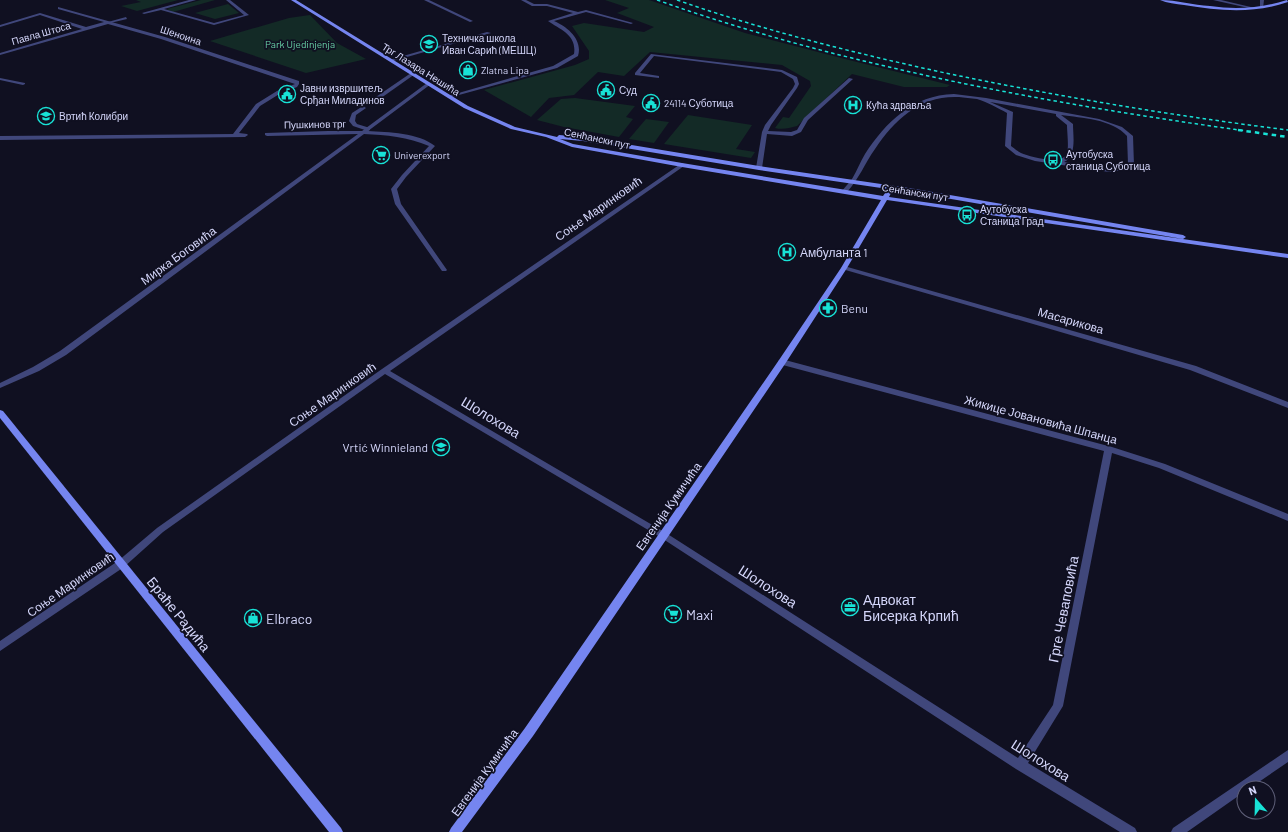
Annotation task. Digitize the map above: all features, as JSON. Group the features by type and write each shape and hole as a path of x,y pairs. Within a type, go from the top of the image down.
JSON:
{"main road":[{"name":"Трг Лазара Нешића","path":"293,0 466,107 513,128 548,136"},
{"path":"1162,0 1225,9 1262,7 1280,4 1288,0"},
{"name":"Сенћански пут","path":"548,136 572,145 682,165 884,197 1288,256"},
{"name":"Сенћански пут","path":"548,136 583,139 855,182 1161,232 1248,250"},
{"name":"Евгенија Кумичића","path":"455,832 528,732 782,362 844,268 884,197 891,188"},
{"name":"Браће Радића","path":"0,413 336,832"}],"street":[{"path":"144,13 194,0"},
{"path":"161,9 214,24 247,15 228,0"},
{"path":"426,0 471,21"},
{"path":"523,0 533,4 547,5 578,13"},
{"path":"1215,0 1253,8"},
{"path":"1262,0 1262,7"},
{"name":"Шеноина","path":"58,8 110,22 297,82 295,86 273,95 258,105 235,134"},
{"path":"450,97 555,67 576,55 577,46 573,38 567,31 550,21 586,11 631,23"},
{"name":"Павла Штоса","path":"0,26 40,14 87,29"},
{"path":"110,22 126,18"},
{"name":"Павла Штоса","path":"0,54 110,22"},
{"path":"391,60 490,33"},
{"path":"657,77 637,74 653,56 782,71 795,78 795,88 764,132 759,168"},
{"path":"372,102 413,74"},
{"path":"0,78 23,84"},
{"path":"764,132 792,134 799,132 806,119 851,80"},
{"path":"363,108 354,114 352,121 355,125 366,131 429,84"},
{"path":"845,191 855,182 868,153 903,114 914,105 922,101 939,97 959,96 980,98 1030,109 1109,123 1123,130 1130,136 1131,165 1127,168 1109,170 1022,156 1012,151 1008,146 1010,112"},
{"path":"980,98 1010,112 1030,109"},
{"path":"1046,161 1065,160 1070,154 1070,124 1064,118 1048,112"},
{"name":"Пушкинов трг","path":"267,134 366,131 413,138 425,141 432,146 394,189 398,204 444,270"},
{"name":"Мирка Боговића","path":"0,386 36,369 63,353 366,131"},
{"path":"0,138 246,135"},
{"name":"Соње Маринковић","path":"0,647 121,564 160,530 385,371 682,165"},
{"name":"Масарикова","path":"844,268 1035,321 1193,368 1288,405"},
{"name":"Жикице Јовановића Шпанца","path":"782,362 1109,449 1162,466 1288,518"},
{"name":"Шолохова","path":"385,371 663,535 1020,765 1131,832"},
{"name":"Грге Чеваповића","path":"1020,765 1058,706 1109,449"},
{"path":"1177,832 1288,755"}],"green space":[{"path":"136,0 178,0 137,11 121,6 141,2"},
{"path":"201,0 215,0 173,12 167,9"},
{"path":"605,0 649,0 745,33 950,85 947,87 904,87 852,74 797,126 781,129 775,128 783,117 789,118 811,86 810,81 782,65 650,52 624,76 598,72 574,95 549,98 531,117 484,90 575,65 589,59 589,51 572,26 584,23 644,32 654,27 617,13 629,8"},
{"path":"228,4 239,13 215,19 195,13"},
{"name":"Park Ujedinjenja","path":"310,15 337,43 366,59 306,73 210,41 289,18"},
{"path":"575,98 635,106 626,117 633,119 619,137 564,127 537,120 561,99"},
{"path":"688,115 752,125 736,149 755,152 751,158 664,144"},
{"path":"646,119 669,122 654,143 629,139"}],"railway":[{"path":"657,0 729,24 874,64 1022,95 1246,131"},
{"path":"677,0 778,32 950,74 1203,119 1288,130"},
{"path":"1238,130 1288,137"}],"place":[{"name":"Техничка школа Иван Сарић (МЕШЦ)","path":"429,44"},
{"name":"Zlatna Lipa","path":"468,70"},
{"name":"Суд","path":"606,90"},
{"name":"Јавни извршитељ Срђан Миладинов","path":"287,94"},
{"name":"24114 Суботица","path":"651,103"},
{"name":"Кућа здравља","path":"853,105"},
{"name":"Вртић Колибри","path":"46,116"},
{"name":"Univerexport","path":"381,155"},
{"name":"Аутобуска станица Суботица","path":"1053,160"},
{"name":"Аутобуска Станица Град","path":"967,215"},
{"name":"Амбуланта 1","path":"787,252"},
{"name":"Benu","path":"828,308"},
{"name":"Vrtić Winnieland","path":"441,447"},
{"name":"Адвокат Бисерка Крпић","path":"850,607"},
{"name":"Maxi","path":"673,614"},
{"name":"Elbraco","path":"253,618"}]}
